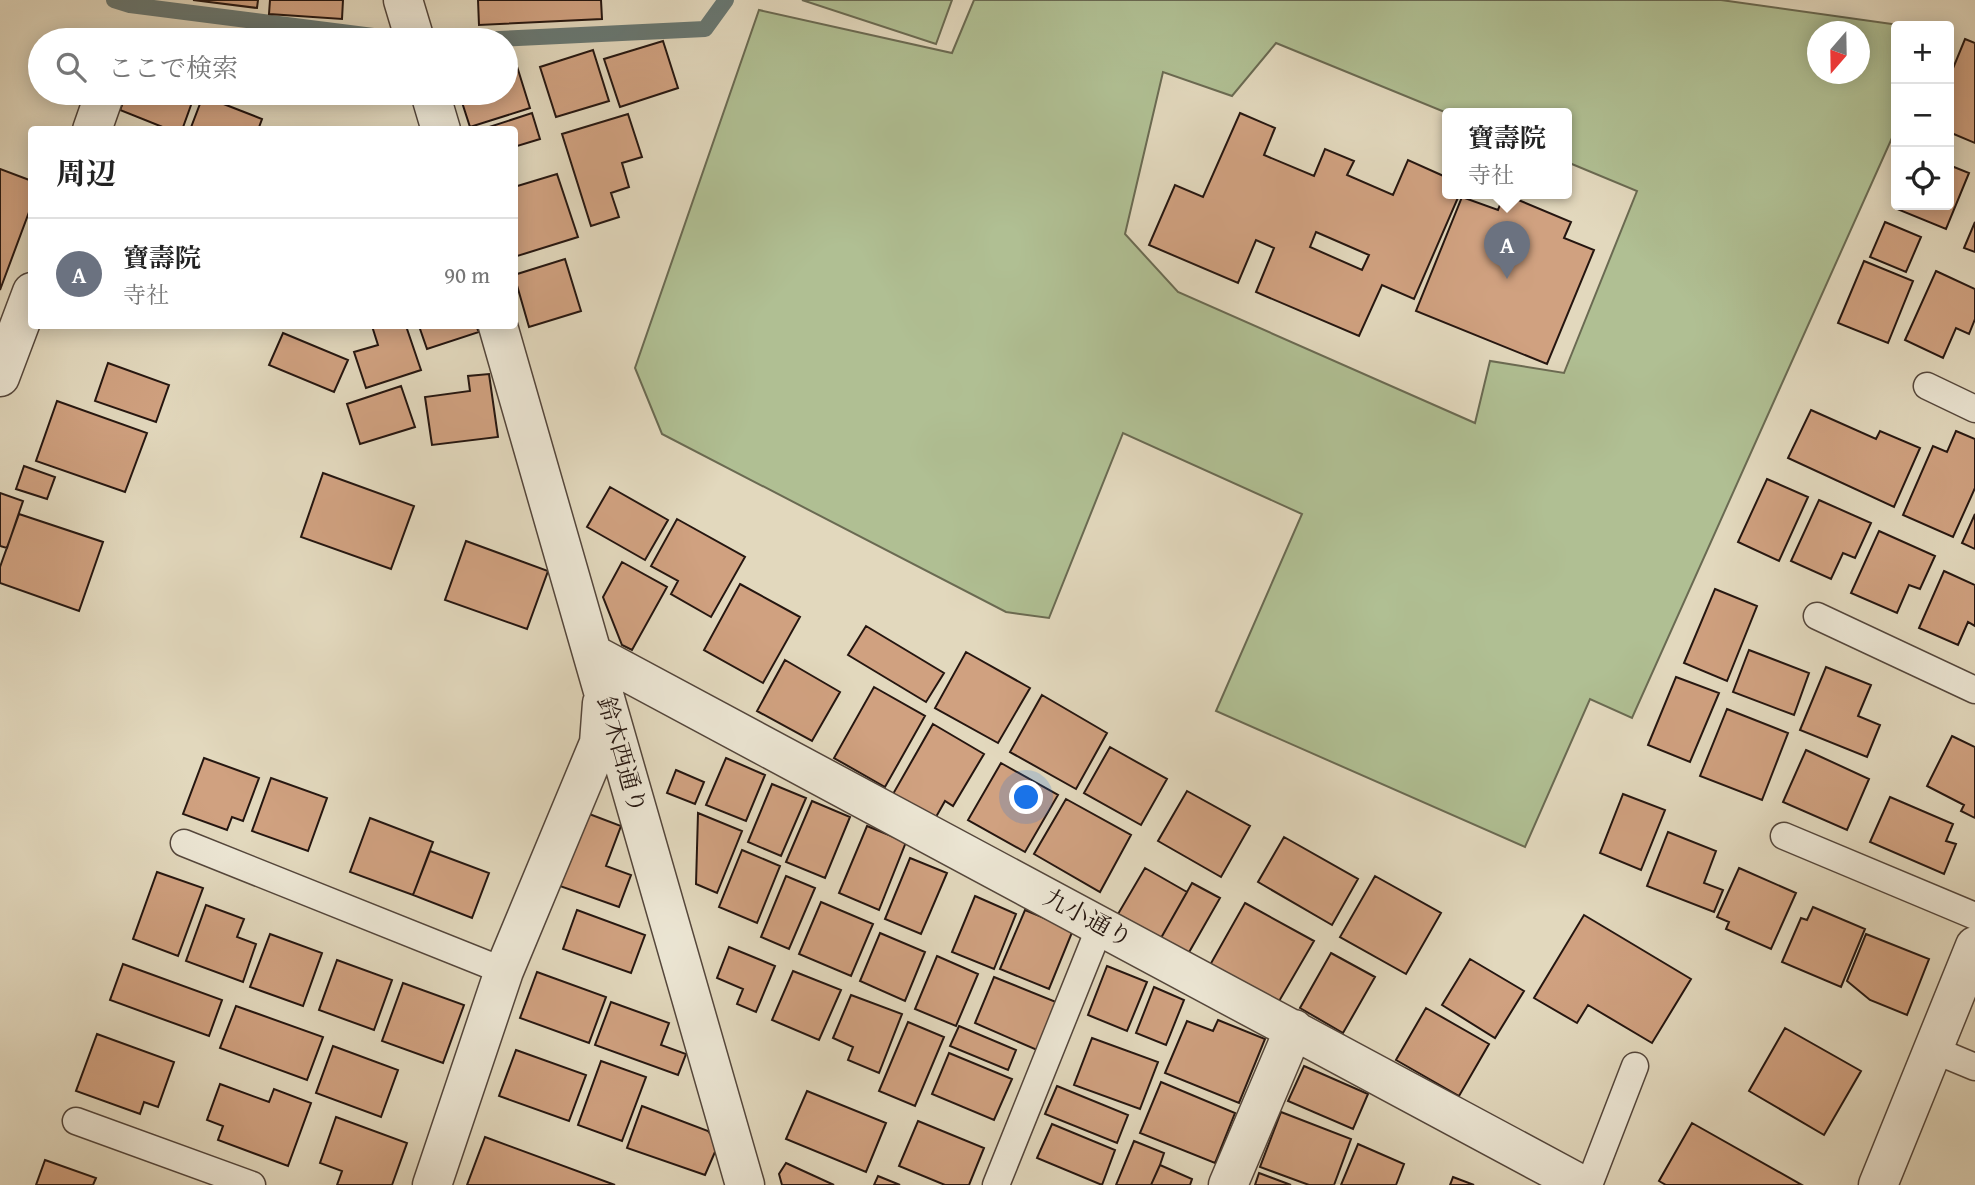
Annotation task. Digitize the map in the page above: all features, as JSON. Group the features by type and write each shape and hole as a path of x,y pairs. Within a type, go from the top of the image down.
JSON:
{"street":[{"path":"403,0 411,28"},
{"path":"93,126 101,105"},
{"path":"434,105 440,126"},
{"path":"0,377 28,303"},
{"name":"鈴木西通り","path":"499,329 745,1185"},
{"name":"九小通り","path":"593,654 1101,924 1582,1185"},
{"path":"432,1185 504,971 599,743 603,694"},
{"path":"1878,1185 1975,946"},
{"path":"1228,1185 1294,1029"}],"lane":[{"path":"1927,386 1975,409"},
{"path":"1817,616 1975,690"},
{"path":"1784,836 1975,916"},
{"path":"184,843 504,971"},
{"path":"996,1185 1101,924"},
{"path":"1934,1050 1975,1067"},
{"path":"1588,1185 1635,1066"},
{"path":"76,1121 252,1185"}],"green space":[{"path":"802,0 952,0 936,44"},
{"path":"974,0 1721,0 1891,24 1891,140 1632,718 1590,699 1525,847 1216,711 1302,514 1123,433 1049,618 1006,612 662,434 635,368 759,10 952,53","holes":["1276,43 1442,111 1442,108 1572,108 1572,164 1637,191 1564,373 1490,361 1475,423 1178,292 1125,234 1163,72 1232,96"]}],"building":[{"path":"193,0 258,0 257,8"},
{"path":"270,0 343,0 342,19 269,14"},
{"path":"478,0 601,0 602,19 479,25"},
{"path":"1965,39 1975,43 1975,143 1954,134 1954,66"},
{"path":"663,41 678,88 620,107 604,59"},
{"path":"593,50 609,101 556,117 540,67"},
{"path":"518,70 530,108 470,126 463,105 518,105"},
{"path":"122,105 191,105 183,126 160,126 120,110"},
{"path":"200,105 226,105 262,119 259,126 192,126"},
{"path":"532,113 540,139 518,146 518,126 492,126"},
{"path":"1240,113 1275,128 1264,155 1314,176 1325,149 1354,161 1347,175 1393,195 1408,160 1442,175 1442,199 1457,199 1414,299 1382,285 1359,336 1256,292 1274,248 1256,240 1238,283 1149,245 1175,185 1203,197","holes":["1316,232 1369,255 1362,270 1310,247"]},
{"path":"628,114 642,157 622,163 629,187 611,193 619,217 591,226 562,134"},
{"path":"1954,167 1969,173 1954,210"},
{"path":"0,169 28,180 28,215 0,290"},
{"path":"557,174 578,237 518,256 518,186"},
{"path":"1461,199 1498,210 1502,199 1516,199 1571,222 1564,238 1594,250 1547,364 1416,311"},
{"path":"1899,210 1954,210 1946,229"},
{"path":"1885,222 1921,237 1906,272 1870,257"},
{"path":"1975,222 1975,252 1964,248"},
{"path":"565,259 581,311 529,327 518,289 518,274"},
{"path":"1864,261 1913,281 1888,343 1838,323"},
{"path":"1936,271 1975,289 1975,319 1969,334 1956,328 1943,358 1905,340"},
{"path":"373,329 407,329 421,370 366,388 354,352 378,345"},
{"path":"420,329 478,329 479,332 427,349"},
{"path":"283,333 348,360 334,392 269,365"},
{"path":"108,363 169,385 156,422 95,401"},
{"path":"489,374 498,437 432,445 425,397 470,391 468,376"},
{"path":"401,386 415,427 360,444 347,404"},
{"path":"57,401 147,433 125,492 36,461"},
{"path":"1811,410 1876,439 1880,431 1920,448 1894,507 1788,458"},
{"path":"1956,431 1975,439 1975,488 1953,537 1903,515 1933,446 1947,452"},
{"path":"24,466 55,477 47,499 16,489"},
{"path":"323,473 414,506 391,569 301,537"},
{"path":"1767,479 1808,497 1779,561 1738,542"},
{"path":"610,487 668,520 645,560 587,527"},
{"path":"0,493 23,501 7,548 0,546"},
{"path":"1819,500 1871,523 1855,558 1843,553 1831,579 1791,561"},
{"path":"19,514 103,542 79,611 0,583 0,567"},
{"path":"1975,514 1975,549 1962,543"},
{"path":"677,519 745,557 711,617 671,594 678,581 651,566"},
{"path":"1879,531 1935,556 1920,589 1909,585 1897,613 1851,593"},
{"path":"466,541 548,571 527,629 445,600"},
{"path":"622,562 667,587 632,650 622,645 603,597"},
{"path":"1944,571 1975,585 1975,626 1968,622 1958,645 1919,628"},
{"path":"740,584 800,617 763,683 704,650"},
{"path":"1715,589 1757,606 1727,681 1684,663"},
{"path":"866,626 944,673 926,702 848,655"},
{"path":"1749,650 1809,673 1794,715 1733,692"},
{"path":"966,652 1030,688 998,743 935,708"},
{"path":"785,660 840,692 812,741 757,711"},
{"path":"1826,667 1871,685 1858,716 1880,725 1867,757 1800,730"},
{"path":"1676,677 1719,693 1690,762 1648,745"},
{"path":"874,687 925,716 885,787 834,758"},
{"path":"1042,695 1107,733 1076,789 1010,752"},
{"path":"1727,709 1788,733 1762,800 1700,776"},
{"path":"933,724 984,754 953,806 945,801 936,817 893,794"},
{"path":"1952,736 1975,747 1975,818 1961,811 1964,805 1927,786"},
{"path":"1110,747 1167,779 1141,825 1084,793"},
{"path":"1806,750 1869,779 1847,830 1783,802"},
{"path":"204,758 259,778 243,821 232,817 227,830 183,814"},
{"path":"726,758 765,775 746,821 706,805"},
{"path":"1001,763 1058,795 1025,852 968,820"},
{"path":"676,770 704,782 695,804 667,793"},
{"path":"271,778 327,798 308,851 252,831"},
{"path":"772,784 806,798 781,856 748,842"},
{"path":"1187,791 1250,826 1221,877 1158,841"},
{"path":"1623,794 1665,810 1641,870 1600,853"},
{"path":"1890,797 1953,824 1946,841 1956,844 1944,874 1870,842"},
{"path":"1066,799 1131,835 1100,892 1034,854"},
{"path":"812,801 850,817 825,878 786,862"},
{"path":"584,812 621,826 606,866 631,875 619,907 557,885"},
{"path":"698,813 742,831 717,893 696,884"},
{"path":"370,818 433,842 413,895 350,872"},
{"path":"867,826 906,842 879,910 839,893"},
{"path":"1668,832 1716,851 1704,883 1723,890 1714,912 1647,886"},
{"path":"1284,837 1358,879 1332,925 1258,882"},
{"path":"742,850 780,866 757,923 719,907"},
{"path":"430,851 489,873 472,918 413,895"},
{"path":"910,858 947,873 921,934 885,919"},
{"path":"1145,868 1187,892 1161,938 1118,914"},
{"path":"1739,868 1796,893 1771,949 1726,929 1729,922 1717,917"},
{"path":"157,872 203,888 178,956 133,939"},
{"path":"786,876 815,888 789,949 761,937"},
{"path":"1375,876 1441,913 1406,974 1340,937"},
{"path":"1192,883 1220,898 1188,954 1161,938"},
{"path":"975,896 1016,914 994,969 952,952"},
{"path":"821,902 873,924 851,976 799,954"},
{"path":"1245,903 1314,941 1278,1003 1210,965"},
{"path":"206,905 244,919 237,937 256,944 243,982 186,961"},
{"path":"1813,907 1865,929 1841,987 1782,962 1801,918 1807,920"},
{"path":"577,910 645,935 631,973 563,949"},
{"path":"1025,910 1073,930 1049,989 1000,969"},
{"path":"1584,915 1691,979 1652,1043 1588,1005 1577,1023 1534,998"},
{"path":"880,933 925,952 905,1001 860,981"},
{"path":"270,934 322,953 303,1006 250,987"},
{"path":"1866,934 1929,959 1907,1015 1870,1000 1847,981"},
{"path":"729,947 775,966 756,1012 737,1004 743,989 717,978"},
{"path":"1331,953 1375,977 1343,1033 1300,1008"},
{"path":"937,956 978,974 956,1026 915,1009"},
{"path":"1470,959 1524,991 1495,1038 1442,1005"},
{"path":"337,960 392,980 374,1030 319,1010"},
{"path":"123,964 222,1000 209,1036 110,1000"},
{"path":"1107,966 1147,982 1127,1031 1088,1015"},
{"path":"793,971 841,990 819,1040 772,1020"},
{"path":"537,972 606,997 589,1043 520,1018"},
{"path":"994,977 1056,1002 1037,1050 975,1023"},
{"path":"403,983 464,1005 443,1063 382,1041"},
{"path":"1154,987 1184,1000 1166,1045 1136,1033"},
{"path":"851,995 902,1014 879,1073 848,1060 853,1047 833,1038"},
{"path":"611,1002 669,1023 661,1045 686,1054 678,1075 595,1045"},
{"path":"236,1006 323,1037 307,1080 220,1048"},
{"path":"1426,1008 1489,1044 1459,1096 1396,1060"},
{"path":"1218,1020 1265,1039 1239,1103 1165,1073 1187,1021 1213,1031"},
{"path":"908,1022 944,1037 915,1106 879,1091"},
{"path":"959,1026 1016,1050 1008,1070 950,1046"},
{"path":"1785,1028 1861,1071 1824,1135 1749,1091"},
{"path":"97,1034 174,1062 158,1107 144,1102 140,1114 76,1091"},
{"path":"1092,1038 1158,1062 1140,1109 1074,1085"},
{"path":"333,1046 398,1070 381,1117 316,1093"},
{"path":"516,1050 586,1075 569,1121 499,1096"},
{"path":"949,1053 1012,1079 994,1120 932,1094"},
{"path":"601,1061 646,1077 622,1141 578,1125"},
{"path":"1304,1066 1368,1094 1353,1129 1288,1101"},
{"path":"1161,1082 1235,1113 1215,1163 1140,1133"},
{"path":"220,1084 269,1102 274,1089 311,1103 288,1166 218,1140 223,1126 207,1120"},
{"path":"1057,1086 1128,1115 1117,1143 1045,1114"},
{"path":"807,1091 886,1123 866,1172 786,1139"},
{"path":"642,1106 708,1131 718,1145 705,1175 627,1148"},
{"path":"1281,1112 1351,1139 1334,1185 1309,1185 1260,1167"},
{"path":"336,1117 407,1143 392,1185 337,1185 342,1171 320,1163"},
{"path":"918,1121 984,1148 969,1185 945,1185 899,1166"},
{"path":"1692,1123 1802,1185 1666,1185 1659,1181"},
{"path":"1052,1124 1115,1150 1102,1185 1037,1158"},
{"path":"485,1137 615,1185 467,1185"},
{"path":"1134,1141 1164,1153 1160,1165 1151,1185 1116,1185"},
{"path":"1358,1144 1404,1164 1396,1185 1341,1185"},
{"path":"45,1160 96,1178 93,1185 36,1185"},
{"path":"786,1163 834,1185 782,1185 779,1174"},
{"path":"1160,1165 1192,1179 1190,1185 1151,1185"},
{"path":"1259,1173 1291,1185 1255,1185"},
{"path":"878,1176 900,1185 874,1185"},
{"path":"1453,1177 1474,1185 1450,1185"}],"waterway":[{"path":"114,0 130,5 310,28"},
{"path":"518,38 705,29 726,0"}],"place":[{"name":"寶壽院","path":"1507,279"}]}
